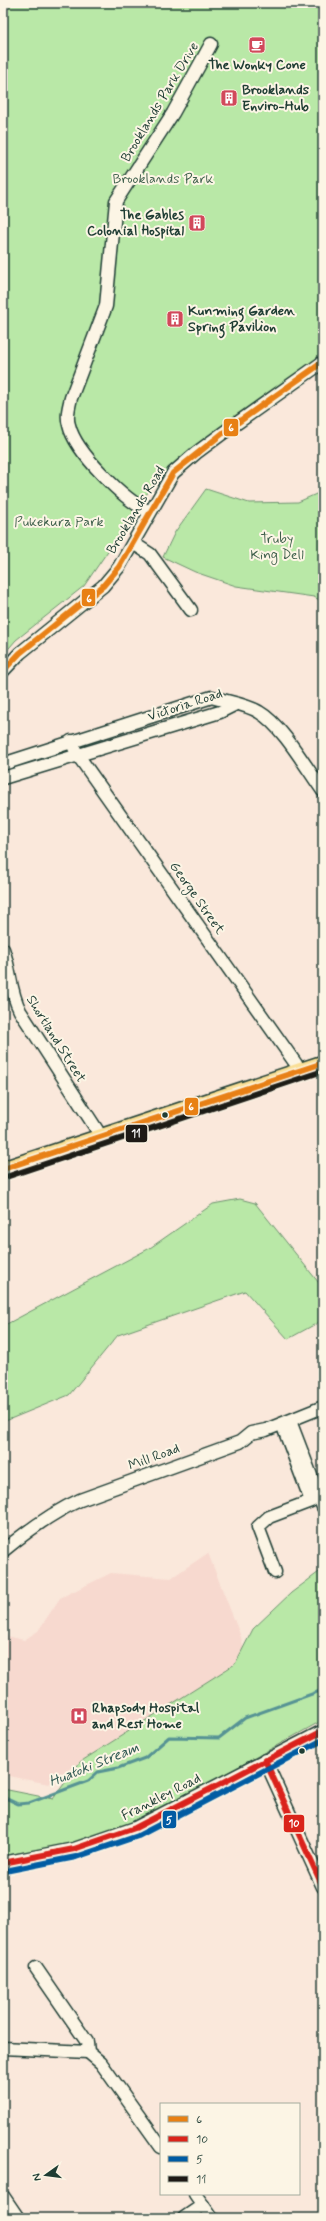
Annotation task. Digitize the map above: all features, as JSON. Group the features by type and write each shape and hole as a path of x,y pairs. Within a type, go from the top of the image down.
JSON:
{"main road":[{"path":"3,1170 323,1063"}],"street":[{"name":"Brooklands Park Drive","path":"150,512 130,501 114,488 84,452 69,426 68,411 71,398 106,306 116,201 173,113 212,44"},
{"name":"Brooklands Road","path":"3,671 20,653 103,586 119,567 173,473 196,453 323,362"},
{"path":"133,543 150,554 191,610"},
{"name":"Victoria Road","path":"3,764 212,697 236,704"},
{"path":"236,704 244,705 260,712 271,721 323,791"},
{"name":"Victoria Road","path":"3,778 77,754 220,712 236,704"},
{"name":"George Street","path":"71,741 77,754 296,1064 298,1072"},
{"name":"Shortland Street","path":"3,949 7,959 13,996 20,1011 97,1130 100,1138"},
{"name":"Mill Road","path":"3,1551 24,1533 61,1509 80,1500 240,1442 251,1433 286,1422 323,1407"},
{"path":"286,1422 323,1507"},
{"path":"275,1572 258,1527 269,1517 311,1501 286,1422"},
{"name":"Frankley Road","path":"3,1863 74,1848 135,1828 323,1731"},
{"path":"265,1760 323,1887"},
{"path":"36,1968 87,2042 88,2052"},
{"path":"3,2048 88,2052 101,2063 160,2146"},
{"path":"196,2195 212,2218"},
{"path":"3,2196 18,2218"},
{"path":"184,2218 202,2205"}],"shaded area":[{"name":"Rhapsody Hospital and Rest Home","path":"208,1553 241,1637 246,1661 66,1771 49,1784 3,1775 3,1635 24,1640 38,1631 60,1598 111,1573 171,1578"}],"green space":[{"name":"Brooklands Park","path":"3,3 323,3 323,362 157,479 84,586 16,640 3,655"},
{"name":"Truby King Dell","path":"206,489 249,503 298,502 323,491 323,602 314,597 236,586 195,572 163,557 175,532"},
{"path":"240,1199 255,1203 323,1288 323,1320 288,1339 245,1291 118,1335 69,1395 3,1422 3,1326 150,1248 213,1204"},
{"path":"323,1569 323,1720 108,1839 6,1855 3,1852 3,1789 53,1799 80,1762 235,1664 253,1629 291,1593"}],"water":[{"path":"3,4 7,26 3,47"}],"waterway":[{"name":"Huatoki Stream","path":"3,1797 18,1804 29,1803 88,1781 98,1772 118,1768 145,1758 169,1737 219,1738 245,1718 323,1690"}],"transit line":[{"name":"6","path":"3,671 20,653 103,586 119,567 173,473 223,433 323,362"},
{"name":"6","path":"3,1169 323,1063"},
{"name":"11","path":"6,1177 323,1071"},
{"name":"10","path":"3,1863 74,1849 135,1828 323,1731"},
{"name":"5","path":"5,1871 76,1857 138,1836 323,1740"},
{"name":"10","path":"265,1760 323,1887"}],"place":[{"name":"The Wonky Cone","path":"257,45"},
{"name":"Brooklands Enviro-Hub","path":"229,98"},
{"name":"The Gables Colonial Hospital","path":"197,223"},
{"name":"Kunming Garden Spring Pavilion","path":"175,319"},
{"name":"Rhapsody Hospital and Rest Home","path":"79,1716"}],"park label":[{"name":"Pukekura Park","path":"59,522"}]}
